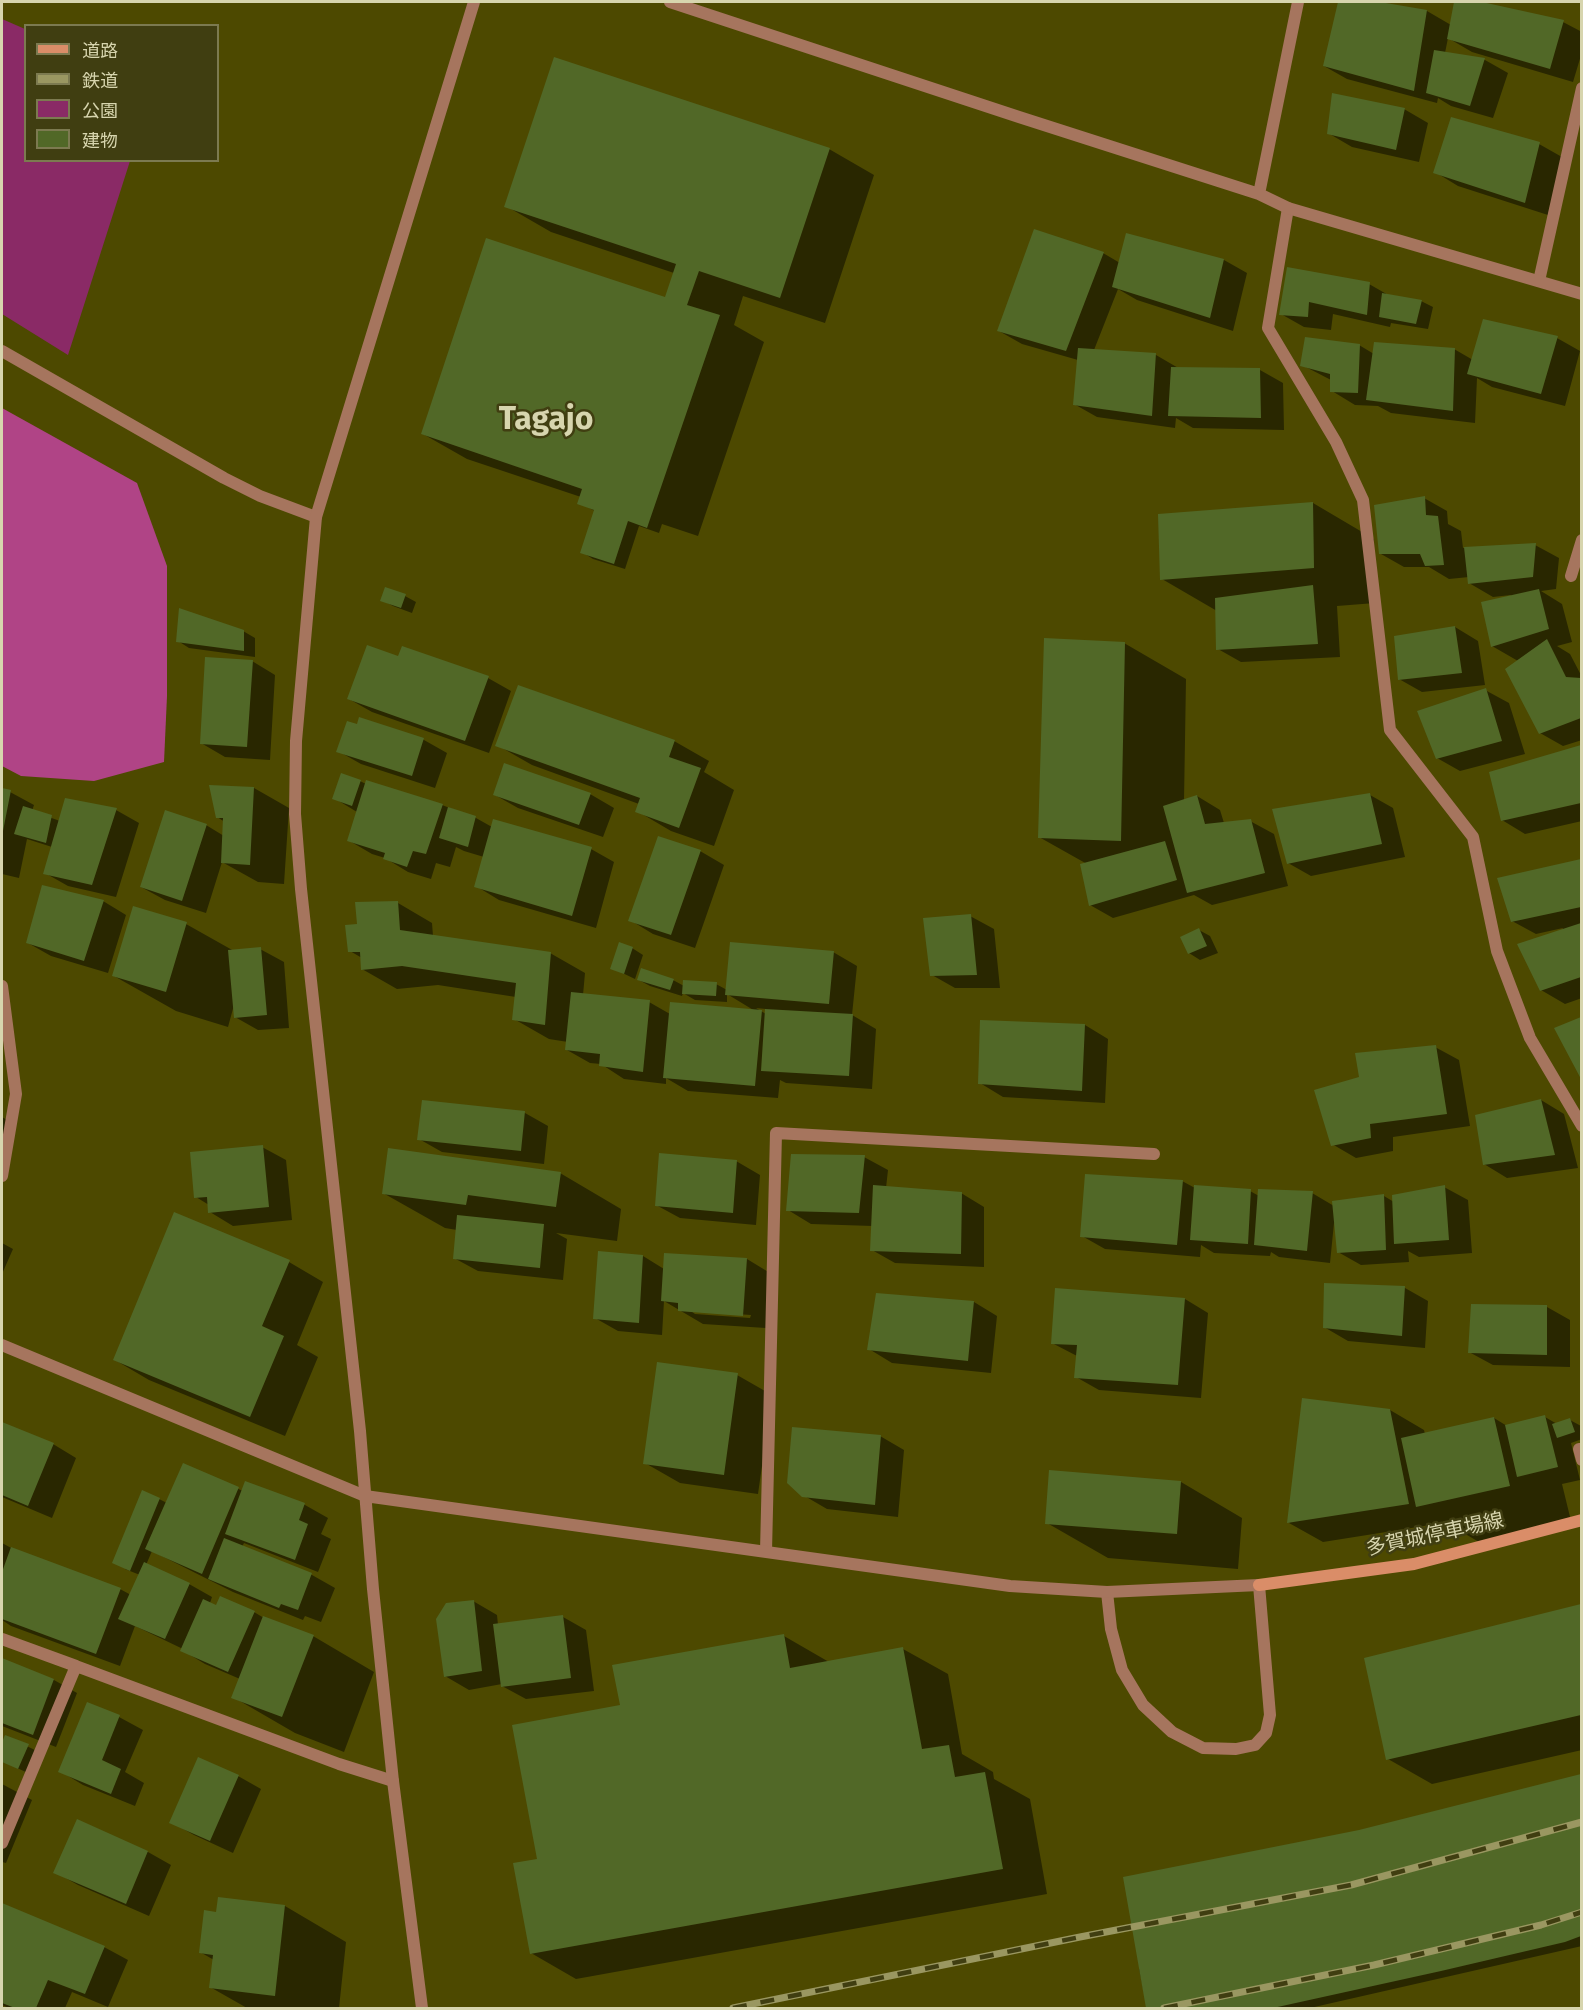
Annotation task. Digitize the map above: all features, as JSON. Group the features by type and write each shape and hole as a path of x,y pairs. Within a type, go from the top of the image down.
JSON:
{"main road":[{"name":"多賀城停車場線","path":"1259,1585 1414,1564 1581,1520"}],"street":[{"path":"422,2008 393,1781 295,814 296,741 316,517 474,2"},
{"path":"669,2 1259,194 1288,208 1581,294"},
{"path":"1259,194 1298,2"},
{"path":"1539,281 1578,125 1581,88"},
{"path":"1288,208 1268,328 1336,442 1363,500 1390,730 1473,837 1497,951 1530,1038 1581,1126"},
{"path":"2,351 224,478 260,496 316,517"},
{"path":"1571,576 1581,540"},
{"path":"2,986 16,1094 2,1176"},
{"path":"766,1551 776,1133 1154,1154"},
{"path":"2,1345 365,1496 991,1584 1107,1592 1259,1585 1270,1715 1266,1732 1255,1745 1236,1749 1203,1748 1172,1732 1143,1705 1122,1670 1111,1629 1107,1592"},
{"path":"1581,1449 1579,1449 1581,1460"},
{"path":"2,1639 339,1764 393,1781"},
{"path":"2,1843 76,1666"}],"green space":[{"path":"2,19 24,29 24,162 130,162 68,355 2,314"}],"shaded area":[{"path":"2,408 137,483 167,566 167,696 164,762 94,781 21,776 2,766"}],"building":[{"path":"1338,2 1380,2 1427,10 1414,91 1323,66"},
{"path":"1454,2 1482,2 1564,20 1550,69 1447,39"},
{"path":"1434,50 1485,58 1470,106 1426,93"},
{"path":"554,57 830,148 780,298 699,271 687,305 720,315 647,528 628,521 614,564 580,553 594,510 577,504 582,489 421,434 486,238 665,297 676,264 504,207"},
{"path":"1332,93 1405,108 1396,150 1327,134"},
{"path":"1451,117 1540,142 1525,203 1433,173"},
{"path":"1034,229 1104,252 1066,351 997,331"},
{"path":"1126,233 1224,259 1210,318 1112,287"},
{"path":"1287,267 1370,282 1367,315 1309,302 1308,317 1279,315"},
{"path":"1382,293 1422,300 1416,324 1379,317"},
{"path":"1483,319 1558,336 1541,394 1467,374"},
{"path":"1305,337 1360,344 1358,393 1330,392 1330,374 1300,366"},
{"path":"1374,342 1455,348 1453,411 1366,400"},
{"path":"1078,348 1156,353 1152,416 1073,405"},
{"path":"1171,367 1260,368 1261,418 1168,416"},
{"path":"1425,496 1426,515 1438,516 1444,565 1425,566 1420,554 1379,554 1374,505"},
{"path":"1313,502 1314,568 1160,580 1158,514"},
{"path":"1536,543 1533,577 1468,584 1464,547"},
{"path":"1313,585 1318,644 1216,650 1215,598"},
{"path":"385,587 406,594 401,608 380,601"},
{"path":"1539,589 1549,629 1491,647 1481,602"},
{"path":"179,608 244,630 244,651 176,642"},
{"path":"1455,626 1462,673 1398,680 1394,636"},
{"path":"1044,638 1125,642 1121,841 1038,838"},
{"path":"1547,639 1566,677 1581,678 1581,718 1539,734 1505,669"},
{"path":"367,645 398,656 402,646 489,676 465,741 347,699"},
{"path":"205,657 253,660 247,747 200,744"},
{"path":"518,685 675,740 669,757 701,768 679,828 635,812 640,798 495,746"},
{"path":"1486,688 1502,741 1436,759 1417,711"},
{"path":"359,717 424,738 412,776 336,752 347,721 357,724"},
{"path":"1581,745 1581,803 1501,821 1489,772"},
{"path":"504,763 591,793 579,825 493,795"},
{"path":"341,773 361,780 352,806 332,799"},
{"path":"366,780 443,804 426,854 413,851 407,867 383,859 385,853 347,841"},
{"path":"209,785 254,787 250,865 221,863 223,818 216,818"},
{"path":"2,788 11,790 3,831 2,831"},
{"path":"1370,793 1382,844 1287,864 1272,809"},
{"path":"1197,795 1205,824 1251,819 1265,873 1187,893 1163,806"},
{"path":"65,798 117,808 92,885 43,874"},
{"path":"23,806 52,815 46,843 14,834"},
{"path":"448,807 476,816 468,847 439,838"},
{"path":"165,810 207,824 182,901 140,887"},
{"path":"493,819 592,847 572,916 474,887"},
{"path":"658,836 701,850 671,935 628,921"},
{"path":"1165,841 1177,880 1089,906 1080,864"},
{"path":"1581,859 1581,907 1511,922 1497,878"},
{"path":"42,885 104,900 84,961 26,943"},
{"path":"398,901 400,930 551,952 545,1025 512,1020 516,983 402,966 361,970 360,952 348,952 345,925 357,924 355,902"},
{"path":"133,906 187,922 166,992 112,976"},
{"path":"971,914 977,975 930,976 923,918"},
{"path":"1581,923 1581,977 1540,991 1517,944"},
{"path":"1199,928 1207,946 1188,954 1180,937"},
{"path":"619,942 633,947 624,974 610,969"},
{"path":"730,942 834,951 829,1004 725,995"},
{"path":"261,947 267,1015 234,1018 228,950"},
{"path":"641,968 674,979 670,990 637,980"},
{"path":"683,980 717,982 716,996 682,994"},
{"path":"571,992 650,1000 643,1072 599,1066 600,1054 565,1050"},
{"path":"670,1002 762,1010 755,1086 663,1078"},
{"path":"765,1009 853,1014 849,1076 761,1071"},
{"path":"1581,1017 1581,1079 1554,1028"},
{"path":"980,1020 1085,1024 1082,1091 978,1084"},
{"path":"1436,1045 1447,1114 1370,1124 1371,1138 1331,1146 1314,1090 1359,1077 1355,1053"},
{"path":"1541,1099 1555,1155 1483,1165 1475,1115"},
{"path":"422,1100 525,1111 521,1151 417,1140"},
{"path":"263,1145 269,1207 208,1213 207,1197 194,1198 190,1152"},
{"path":"388,1148 561,1172 556,1207 468,1195 466,1205 382,1194"},
{"path":"659,1153 737,1160 733,1213 655,1206"},
{"path":"791,1154 865,1155 859,1213 786,1211"},
{"path":"1085,1174 1183,1180 1177,1245 1080,1237"},
{"path":"873,1185 962,1192 961,1254 870,1251"},
{"path":"1194,1185 1251,1189 1248,1244 1190,1240"},
{"path":"1445,1185 1449,1240 1394,1244 1392,1195"},
{"path":"1258,1189 1313,1191 1307,1251 1254,1245"},
{"path":"1384,1194 1386,1250 1337,1253 1332,1201"},
{"path":"174,1212 290,1260 262,1326 284,1336 250,1417 113,1360"},
{"path":"457,1215 544,1224 540,1268 453,1259"},
{"path":"598,1251 643,1255 639,1323 593,1319"},
{"path":"664,1253 747,1258 743,1316 678,1311 678,1303 661,1301"},
{"path":"1324,1283 1405,1286 1402,1336 1323,1328"},
{"path":"1055,1288 1185,1298 1178,1385 1074,1378 1077,1345 1051,1344"},
{"path":"876,1293 974,1301 968,1361 867,1350"},
{"path":"1471,1304 1547,1305 1547,1355 1468,1353"},
{"path":"657,1362 738,1373 724,1475 643,1464"},
{"path":"1302,1398 1390,1409 1409,1504 1287,1523"},
{"path":"1545,1415 1558,1467 1517,1477 1505,1425"},
{"path":"1494,1417 1510,1486 1416,1507 1401,1438"},
{"path":"1570,1418 1575,1432 1557,1438 1552,1424"},
{"path":"2,1422 54,1443 28,1506 2,1495"},
{"path":"792,1427 881,1435 875,1505 802,1497 787,1483"},
{"path":"183,1463 239,1487 202,1574 145,1549"},
{"path":"1049,1470 1181,1481 1177,1534 1045,1524"},
{"path":"245,1481 305,1503 299,1520 308,1524 295,1560 225,1534"},
{"path":"142,1490 160,1498 130,1571 112,1563"},
{"path":"224,1538 312,1573 298,1610 281,1604 279,1608 208,1579"},
{"path":"11,1547 121,1588 96,1654 2,1619 2,1572"},
{"path":"144,1562 190,1583 165,1639 118,1619"},
{"path":"220,1596 255,1611 228,1672 180,1651 203,1599 216,1605"},
{"path":"474,1600 482,1671 444,1677 436,1619 446,1603"},
{"path":"1581,1604 1581,1715 1386,1760 1364,1658"},
{"path":"563,1615 571,1678 501,1687 493,1624"},
{"path":"263,1616 314,1635 282,1717 231,1698"},
{"path":"784,1634 790,1668 903,1647 922,1749 949,1745 955,1777 985,1772 1003,1869 530,1954 513,1863 537,1859 512,1725 620,1705 612,1665"},
{"path":"2,1658 54,1679 33,1735 2,1723"},
{"path":"87,1702 120,1715 102,1760 121,1769 111,1794 58,1772"},
{"path":"5,1735 29,1744 18,1769 2,1762 2,1742"},
{"path":"198,1757 239,1775 210,1841 169,1823"},
{"path":"1581,1774 1581,1936 1565,1942 1441,1971 1273,2008 1146,2008 1123,1877 1359,1830"},
{"path":"77,1819 148,1851 126,1904 53,1873"},
{"path":"218,1897 285,1905 275,1996 209,1988 213,1955 199,1953 204,1910 216,1912"},
{"path":"2,1903 105,1946 85,1994 48,1980 36,2008 15,2008 2,2003"}],"railway":[{"path":"733,2008 1080,1937 1351,1885 1582,1822"},
{"path":"1164,2008 1374,1965 1541,1925 1582,1912"}],"district":[{"name":"Tagajo","path":"546,420"}]}
